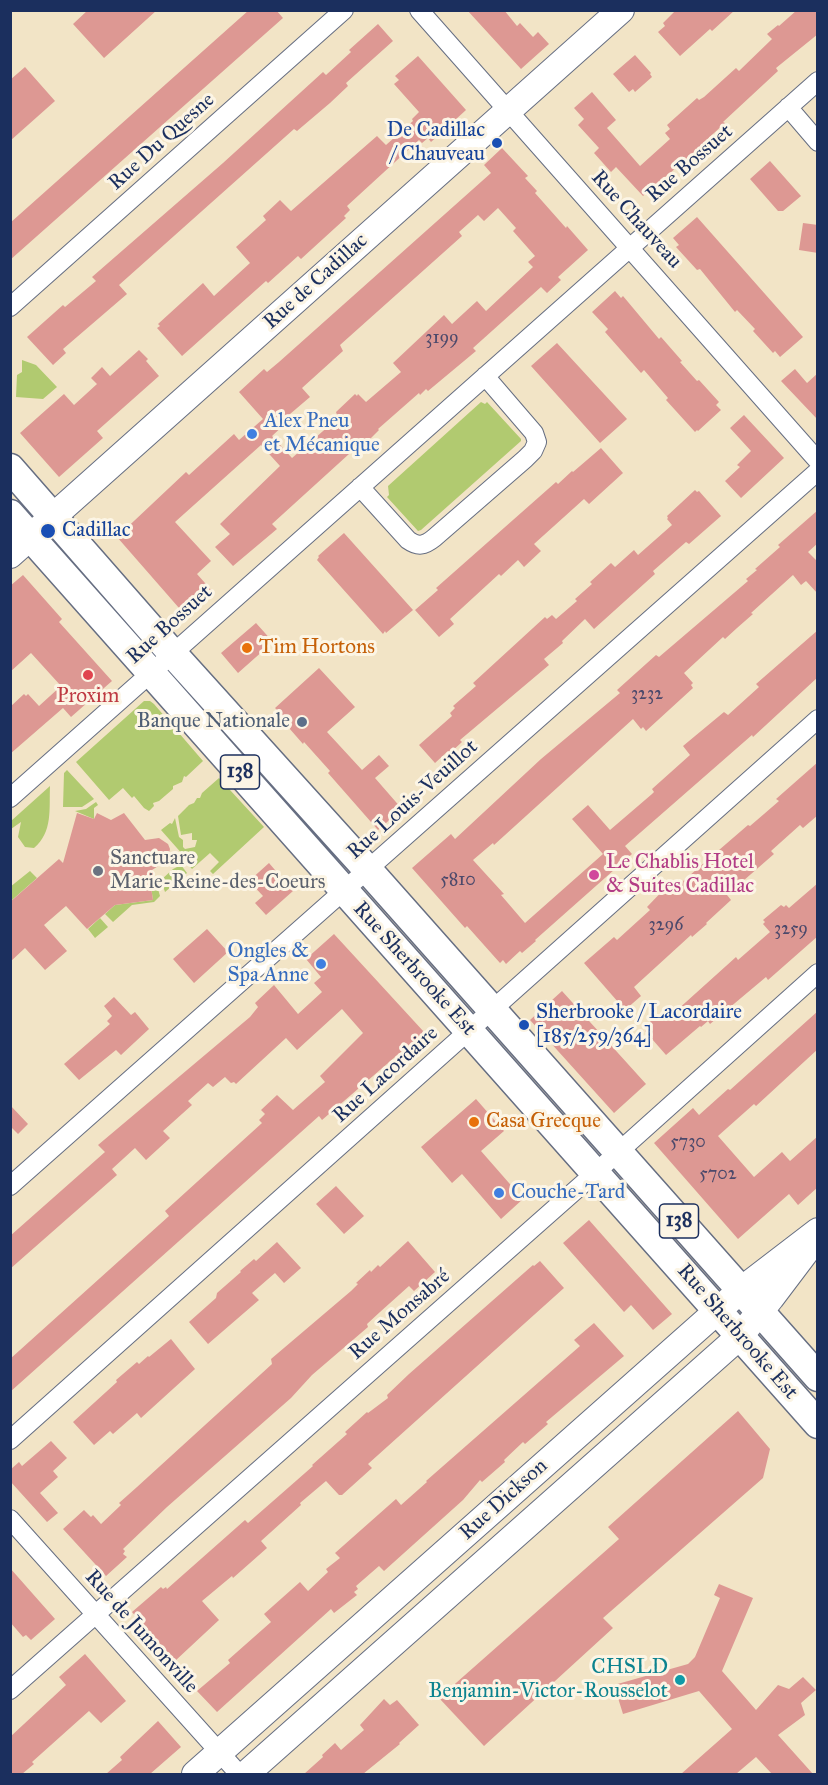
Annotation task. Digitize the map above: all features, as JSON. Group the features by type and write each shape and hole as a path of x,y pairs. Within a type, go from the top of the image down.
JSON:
{"main road":[{"name":"Rue de Cadillac","path":"20,546 621,10"},
{"name":"Rue Sherbrooke Est","path":"10,468 172,653 818,1377"},
{"name":"Rue Sherbrooke Est","path":"10,514 20,546 151,672 818,1424"},
{"name":"Rue Dickson","path":"195,1774 718,1310 818,1231"},
{"name":"Rue Dickson","path":"246,1774 740,1336 818,1236"}],"street":[{"name":"Rue Du Quesne","path":"10,307 344,10"},
{"name":"Rue Chauveau","path":"419,10 818,461"},
{"name":"Rue Bossuet","path":"10,798 818,81"},
{"path":"788,107 818,142"},
{"path":"360,487 408,540 421,546 434,538 525,459 533,451 537,442 534,433 485,376"},
{"name":"Rue Louis-Veuillot","path":"10,1186 818,471"},
{"name":"Rue Lacordaire","path":"10,1440 818,719"},
{"name":"Rue Monsabré","path":"10,1690 818,973"},
{"name":"Rue de Jumonville","path":"10,1519 239,1774"}],"green space":[{"path":"22,360 36,365 57,387 43,399 16,397 17,375 22,372"},
{"path":"481,402 485,404 487,402 521,441 418,531 387,497 389,495 388,486"},
{"path":"144,701 154,704 203,761 186,777 184,776 182,782 173,786 173,789 159,801 153,803 154,806 149,811 123,788 109,800 76,762"},
{"path":"67,770 94,799 82,807 63,807 64,773"},
{"path":"219,778 264,827 213,874 210,871 219,862 210,853 192,869 183,858 184,856 161,830 170,823 172,824 175,818 179,837 183,840 183,847 185,849 195,847 197,840 192,840 192,833 181,835 178,816"},
{"path":"50,786 50,812 44,835 34,848 25,847 18,837 21,822 11,829 11,821"},
{"path":"96,802 98,805 94,808 94,819 75,811 86,809"},
{"path":"181,865 187,873 165,892 161,880"},
{"path":"30,871 37,878 12,900 10,887"},
{"path":"155,879 160,896 154,902 132,905 113,922 105,914 115,905 153,900 150,881"},
{"path":"100,918 108,927 95,938 88,929"}],"building":[{"path":"88,10 157,10 104,58 73,24"},
{"path":"249,10 276,10 283,18 10,260 10,223"},
{"path":"467,10 504,10 517,26 520,23 533,37 538,32 549,44 521,69"},
{"path":"676,10 735,10 680,56 658,32 665,26 663,23"},
{"path":"797,10 818,10 818,34 776,68 778,71 723,122 725,123 704,144 643,196 616,167 611,172 594,153 599,148 578,125 584,119 574,108 592,92 616,120 607,128 640,166 670,139 665,133 670,129 667,125 697,98 699,100 704,97 736,68 739,71 772,39 767,34"},
{"path":"378,24 393,41 346,83 348,86 330,103 297,131 294,129 119,285 127,294 63,349 66,353 53,365 27,337 63,305 65,307 96,281 92,277 323,72 326,75"},
{"path":"635,55 652,77 635,92 633,89 629,92 613,74"},
{"path":"418,56 466,110 431,142 428,138 422,143 419,140 347,206 350,210 344,216 346,218 301,259 298,256 268,283 266,281 182,356 157,328 160,326 158,324 203,283 214,296 250,263 236,247 266,220 263,216 280,200 291,211 377,136 386,145 413,121 412,119 419,112 394,84 399,80 395,76"},
{"path":"25,67 55,101 10,141 10,80"},
{"path":"502,148 528,176 525,178 537,191 535,193 588,250 558,277 561,280 547,293 541,287 473,348 476,351 428,391 426,389 420,395 419,393 378,429 369,440 367,438 349,454 272,524 277,529 233,566 215,547 230,534 220,524 280,466 261,445 175,522 211,561 197,574 213,592 186,616 117,537 186,472 189,475 234,434 239,440 263,419 239,392 264,369 267,372 279,362 491,173 484,165","holes":["498,208 516,228 513,231 535,256 528,262 533,267 486,311 477,301 452,324 444,315 393,363 401,372 366,402 355,394 336,412 338,418 292,458 272,436 286,423 283,420 310,397 302,388 343,351 340,345 462,236 459,232 478,215 484,221"]},
{"path":"770,161 801,196 783,211 778,211 750,179"},
{"path":"697,217 803,337 780,357 775,351 773,353 753,331 755,329 737,310 735,312 700,269 697,270 676,247 679,245 673,238"},
{"path":"803,223 818,225 818,253 799,250"},
{"path":"615,291 621,298 623,296 659,339 661,337 682,361 680,362 697,381 699,380 719,402 716,405 721,410 698,431 695,432 666,400 668,398 644,370 641,373 605,332 608,329 592,312"},
{"path":"557,343 627,419 600,443 531,366"},
{"path":"139,350 159,376 97,431 103,438 59,477 20,433 64,394 74,405 97,384 91,378 102,367 110,376"},
{"path":"795,369 807,383 818,373 818,420 781,381"},
{"path":"744,415 784,458 741,498 725,481 740,467 737,465 751,451 730,428"},
{"path":"601,448 623,473 589,504 584,499 534,544 541,551 524,567 518,560 501,576 499,574 450,619 454,624 439,637 415,610 438,590 436,588 556,482 558,484"},
{"path":"695,490 699,491 721,516 653,571 655,574 594,629 585,619 562,641 563,643 544,659 549,665 460,740 462,742 450,753 448,751 435,763 419,745 452,716 450,713 455,708 453,706 476,686 473,683 545,617 547,619 552,615 556,619 577,601 575,599 592,584 590,582 611,563 615,567 634,550 638,555 672,525 667,516"},
{"path":"818,510 818,543 808,552 818,562 818,594 806,581 801,585 793,575 751,613 753,614 725,639 723,637 684,673 693,683 691,685 693,688 646,731 643,727 641,729 633,719 494,845 493,843 473,860 504,894 501,895 525,923 603,854 572,819 588,805 610,830 652,794 654,792 652,789 690,755 683,746 724,712 728,715 759,687 756,684 818,630 818,677 753,737 752,735 625,846 632,854 536,941 506,964 503,960 500,963 467,926 465,928 412,868 451,834 455,839 541,759 620,693 617,690 656,655 659,657 748,581 746,579 757,570 755,569 780,547 778,545"},
{"path":"344,533 413,610 386,633 385,631 383,634 317,560 318,556"},
{"path":"23,575 62,619 59,622 112,681 71,717 63,708 10,754 10,707 24,694 26,696 28,694 39,706 61,686 31,653 10,672 10,586"},
{"name":"Tim Hortons","path":"256,623 273,642 238,673 221,653"},
{"path":"319,668 355,707 327,732 362,770 379,755 389,766 375,778 402,809 378,830 328,773 330,771 275,712 277,710 275,708"},
{"path":"818,762 818,815 803,828 800,825 771,851 774,854 727,895 731,900 707,924 692,937 691,935 634,987 641,996 625,1010 584,963 614,937 617,940 650,910 647,907 670,883 675,888 779,801 776,799"},
{"name":"Sanctuare Marie-Reine-des-Coeurs","path":"77,813 94,819 97,813 111,820 124,813 145,840 159,838 168,844 170,849 168,860 152,870 155,879 150,881 153,900 115,905 87,929 66,906 44,925 67,951 45,970 25,948 10,962 10,902 59,859 63,863"},
{"path":"269,863 293,891 266,915 255,903 263,896 249,881"},
{"path":"818,883 818,936 768,980 766,977 710,1024 708,1021 700,1026 666,1055 645,1031 647,1029 645,1026 658,1015 660,1017 662,1015 666,1020 736,957 738,960 770,932 763,924 765,922 763,920 781,905 789,908"},
{"path":"207,929 228,952 194,983 173,959"},
{"path":"334,934 424,1032 322,1120 319,1116 10,1392 10,1359 169,1216 165,1211 262,1123 259,1120 265,1114 261,1110 277,1095 293,1110 325,1082 320,1076 363,1033 342,1009 297,1050 286,1038 236,1084 231,1083 225,1077 213,1087 208,1083 188,1101 192,1105 163,1131 170,1138 146,1160 135,1148 112,1169 117,1175 10,1269 10,1236 105,1152 98,1145 250,1017 258,1007 255,1003 274,985 298,1014 322,992 314,983 321,977 306,959"},
{"path":"562,991 646,1084 614,1113 530,1020"},
{"path":"114,997 131,1015 135,1012 149,1029 121,1055 116,1050 79,1080 64,1064 110,1024 107,1021 112,1016 104,1006"},
{"path":"818,1011 818,1049 756,1106 754,1104 718,1136 754,1177 782,1152 790,1161 818,1136 818,1187 798,1205 789,1194 738,1239 654,1143 693,1108 699,1115"},
{"path":"476,1099 504,1131 481,1151 523,1199 501,1219 462,1174 452,1183 421,1147"},
{"path":"10,1105 28,1124 18,1134 10,1126"},
{"path":"336,1186 364,1216 344,1234 316,1204"},
{"path":"589,1220 672,1314 653,1330 631,1305 624,1312 563,1243"},
{"path":"408,1241 435,1272 414,1291 409,1286 367,1324 368,1327 312,1375 291,1398 167,1507 123,1549 125,1551 123,1554 127,1557 106,1576 63,1529 84,1510 91,1517 93,1515 101,1524 121,1505 119,1503 272,1364 271,1359 351,1291 370,1270 371,1272 378,1265 380,1267"},
{"path":"277,1242 301,1268 284,1283 275,1273 252,1293 259,1300 208,1344 189,1322 216,1298 217,1293 240,1271 254,1259 256,1261"},
{"path":"540,1261 564,1288 368,1464 372,1468 342,1495 339,1495 326,1481 300,1503 301,1505 261,1541 267,1548 202,1601 219,1620 175,1661 132,1612 161,1587 167,1589 245,1520 248,1523 313,1466 367,1412 388,1398 387,1395 409,1374"},
{"path":"594,1323 624,1356 546,1422 548,1424 525,1444 523,1442 482,1482 480,1480 463,1500 384,1571 379,1566 356,1586 358,1589 354,1592 357,1595 334,1613 331,1609 217,1712 197,1691 230,1663 228,1660 271,1622 264,1614 300,1582 308,1591 328,1572 326,1569 340,1558 335,1553 396,1499 401,1505 427,1482 580,1346 574,1340"},
{"path":"171,1339 195,1369 141,1418 137,1413 113,1434 110,1431 94,1445 73,1422 137,1362 139,1364"},
{"path":"738,1411 770,1449 763,1478 603,1618 613,1628 484,1746 439,1698 619,1539 608,1527"},
{"path":"51,1441 67,1458 53,1471 58,1477 40,1493 58,1513 47,1522 10,1481 10,1470 19,1462 22,1466"},
{"path":"10,1568 55,1619 31,1640 26,1635 23,1637 10,1622"},
{"name":"CHSLD Benjamin-Victor-Rousselot","path":"719,1584 753,1598 722,1671 756,1710 778,1685 789,1689 803,1677 816,1690 801,1703 805,1715 778,1735 813,1774 772,1774 756,1757 736,1774 681,1774 732,1729 699,1691 623,1714 614,1685 688,1664 695,1657 720,1598 714,1595"},
{"path":"85,1654 126,1701 101,1723 89,1711 32,1762 34,1764 22,1774 10,1774 10,1737 66,1685 59,1677"},
{"path":"384,1699 390,1705 397,1700 419,1725 400,1744 363,1774 304,1774 335,1743 341,1750 364,1730 360,1725"},
{"path":"158,1721 181,1747 150,1774 106,1774 122,1760 120,1757"}],"place":[{"name":"De Cadillac / Chauveau","path":"497,143"},
{"name":"Alex Pneu et Mécanique","path":"252,434"},
{"name":"Cadillac","path":"48,531"},
{"name":"Tim Hortons","path":"247,648"},
{"name":"Proxim","path":"88,675"},
{"name":"Banque Nationale","path":"302,722"},
{"name":"Sanctuare Marie-Reine-des-Coeurs","path":"98,871"},
{"name":"Le Chablis Hotel & Suites Cadillac","path":"594,875"},
{"name":"Ongles & Spa Anne","path":"321,964"},
{"name":"Sherbrooke / Lacordaire [185/259/364]","path":"524,1025"},
{"name":"Casa Grecque","path":"474,1122"},
{"name":"Couche-Tard","path":"499,1193"},
{"name":"CHSLD Benjamin-Victor-Rousselot","path":"680,1680"}]}
